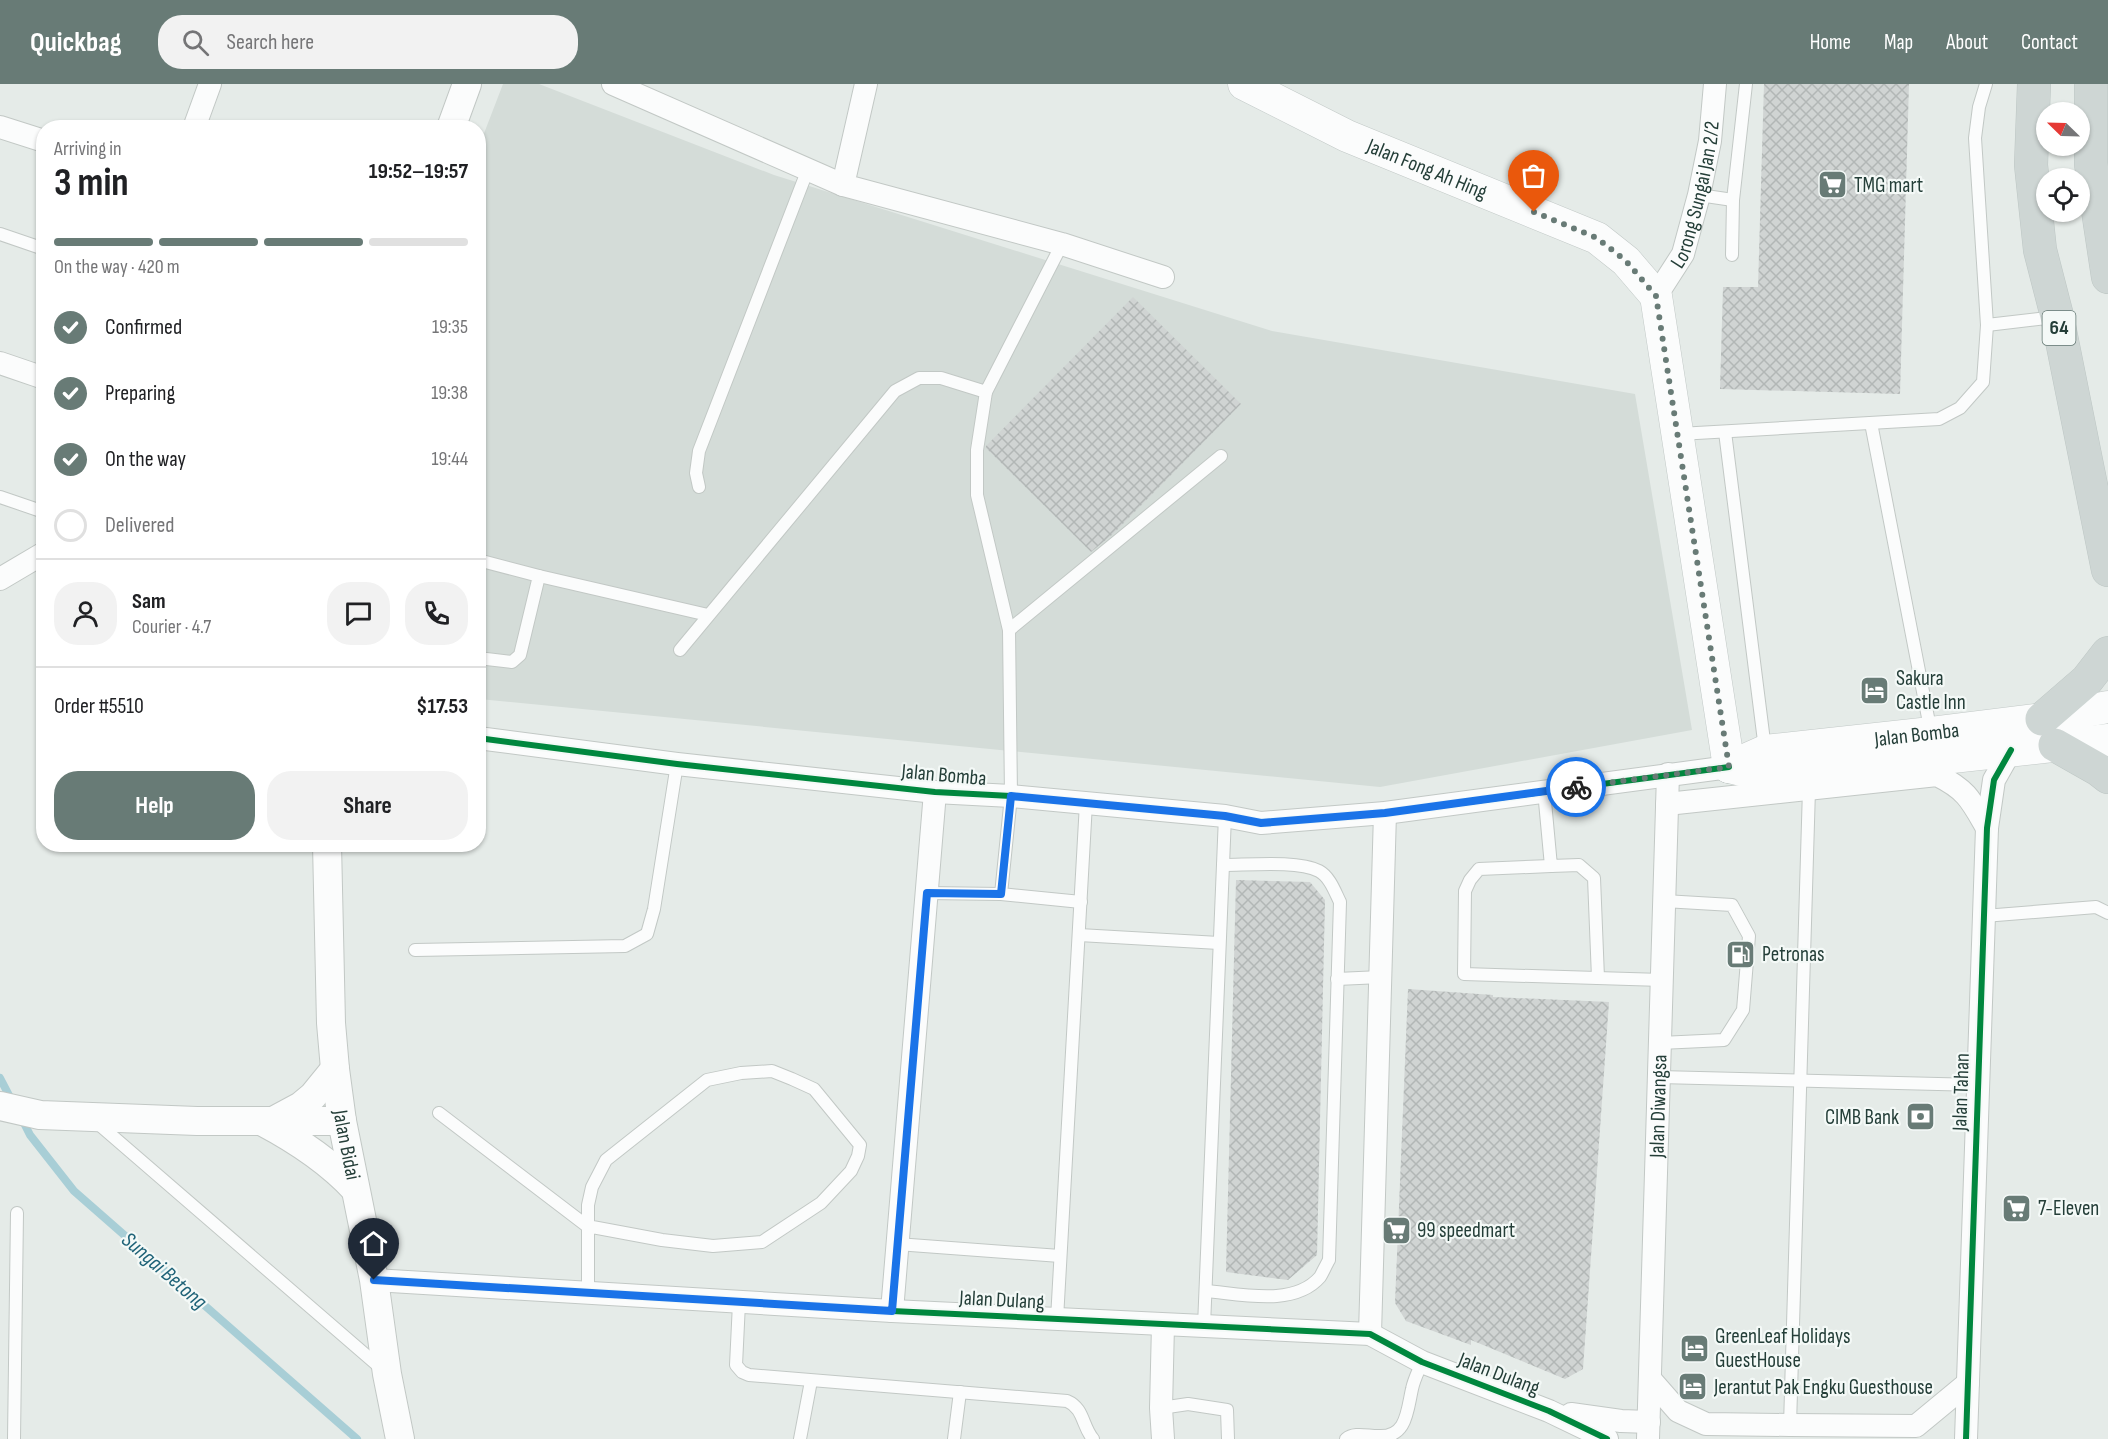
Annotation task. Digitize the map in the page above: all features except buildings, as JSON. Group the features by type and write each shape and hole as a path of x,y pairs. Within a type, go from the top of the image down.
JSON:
{"main road":[{"name":"Jalan Fong Ah Hing","path":"1244,84 1347,136 1597,238 1626,261 1656,296"},
{"name":"64","path":"2034,84 2031,165 2040,250 2057,316 2108,570"},
{"path":"2091,84 2091,164 2108,277"},
{"path":"1656,296 1729,767"},
{"path":"2108,653 2048,732 2108,777"},
{"name":"Jalan Bomba","path":"1729,767 1770,777 2011,750 2108,707"},
{"name":"Jalan Bomba","path":"1729,767 1765,751 1931,734 2048,732 2108,740"}],"street":[{"path":"197,120 210,84"},
{"path":"454,120 467,84"},
{"path":"614,84 843,185 1062,244 1163,277"},
{"path":"843,185 866,84"},
{"name":"Lorong Sungai Jan 2/2","path":"1656,296 1683,254 1700,195 1710,141 1715,84"},
{"path":"0,127 36,138"},
{"path":"0,363 36,375"},
{"path":"0,579 36,558"},
{"name":"Jalan Bomba","path":"486,739 677,764 935,792 1011,796 1225,816 1261,823 1385,813 1729,767"},
{"name":"Jalan Tahan","path":"1966,1439 1987,828 1994,780 2011,750"},
{"name":"Jalan Diwangsa","path":"1648,1431 1668,774"},
{"path":"1667,804 1937,775 1956,784 1969,796 1987,828"},
{"path":"892,1311 935,792"},
{"path":"1370,1334 1385,813"},
{"name":"Jalan Bidai","path":"327,852 331,1023 335,1069 342,1121 374,1280 387,1374 400,1439"},
{"path":"267,1121 301,1106 313,1096 335,1069"},
{"path":"0,1106 40,1115 197,1121 342,1121"},
{"path":"267,1121 338,1171 354,1189"},
{"name":"Jalan Dulang","path":"374,1280 739,1303 1370,1334 1422,1362 1549,1411 1607,1439"},
{"path":"1163,1325 1161,1408 1163,1439"},
{"path":"1650,1379 1678,1411 1706,1424 1916,1426 1968,1383"},
{"name":"Jalan Dulang","path":"1549,1411 1621,1421 1648,1431"}],"lane":[{"path":"1732,255 1733,200 1746,84"},
{"path":"1678,435 1938,419 1960,408 1983,382 1987,325 1975,138 1979,107 1986,84"},
{"path":"699,487 696,472 699,451 808,169"},
{"path":"1700,195 1733,200"},
{"path":"0,234 36,246"},
{"path":"1001,894 1011,796 1010,630 977,495 977,450 986,392 1062,244"},
{"path":"1987,325 2057,316"},
{"path":"680,650 895,391 918,378 941,378 986,392"},
{"path":"1871,423 1931,734"},
{"path":"1725,432 1765,751"},
{"path":"1010,630 1221,456"},
{"path":"0,497 36,509"},
{"path":"486,562 708,615"},
{"path":"486,659 512,662 520,655 539,576"},
{"path":"415,950 625,946 647,934 654,909 677,764"},
{"path":"1790,1425 1809,789"},
{"path":"1544,791 1551,866"},
{"path":"1057,1319 1086,803"},
{"path":"1204,1326 1225,816"},
{"path":"1206,1291 1281,1297 1302,1291 1320,1277 1329,1260 1340,902 1332,886 1320,872 1301,866 1223,865"},
{"path":"1598,978 1594,878 1580,865 1479,869 1465,891 1464,974 1662,980"},
{"path":"927,893 1001,894 1081,902"},
{"path":"1660,1043 1724,1040 1743,1010 1749,936 1732,904 1664,901"},
{"path":"1984,916 2096,906 2108,913"},
{"path":"1079,935 1219,943"},
{"path":"1337,979 1381,977"},
{"path":"439,1113 587,1226 662,1240 713,1246 762,1242 821,1203 851,1171 860,1145 814,1089 772,1071 741,1073 707,1080 606,1160 592,1187 587,1226 588,1293"},
{"path":"1659,1077 1978,1085"},
{"path":"91,1117 387,1374"},
{"path":"14,1439 17,1212"},
{"path":"897,1244 1060,1256"},
{"path":"739,1303 735,1365 741,1372 764,1377 1067,1401 1074,1404 1080,1411 1088,1433 1093,1439"},
{"path":"1346,1439 1351,1435 1387,1437 1399,1431 1407,1415 1413,1386 1422,1362"},
{"path":"800,1439 811,1381"},
{"path":"954,1439 960,1392"},
{"path":"1161,1408 1188,1404 1227,1410 1228,1439"}],"shaded area":[{"path":"503,84 539,84 774,175 1272,331 1635,394 1692,730 1380,787 486,700 486,128"}],"waterway":[{"name":"Sungai Betong","path":"0,1078 12,1101"},
{"name":"Sungai Betong","path":"21,1117 30,1135 74,1191 357,1439"}],"cycle path":[{"path":"486,739 677,764 935,792 1011,796 1225,816 1261,823 1385,813 1729,767"},
{"path":"1966,1439 1987,828 1994,780 2011,750"},
{"path":"374,1280 892,1311 1370,1334 1422,1362 1549,1411 1607,1439"}],"way so far":[{"path":"1534,212 1597,238 1626,261 1656,296 1729,767 1576,787"}],"place":[{"name":"TMG mart","path":"1833,185"},
{"name":"Sakura Castle Inn","path":"1875,690"},
{"name":"Petronas","path":"1741,954"},
{"name":"CIMB Bank","path":"1920,1117"},
{"name":"7-Eleven","path":"2017,1208"},
{"name":"99 speedmart","path":"1396,1230"},
{"name":"GreenLeaf Holidays GuestHouse","path":"1694,1348"},
{"name":"Jerantut Pak Engku Guesthouse","path":"1693,1387"}],"route":[{"path":"374,1280 892,1311 927,893 1001,894 1011,796 1225,816 1261,823 1385,813 1576,787"}]}
